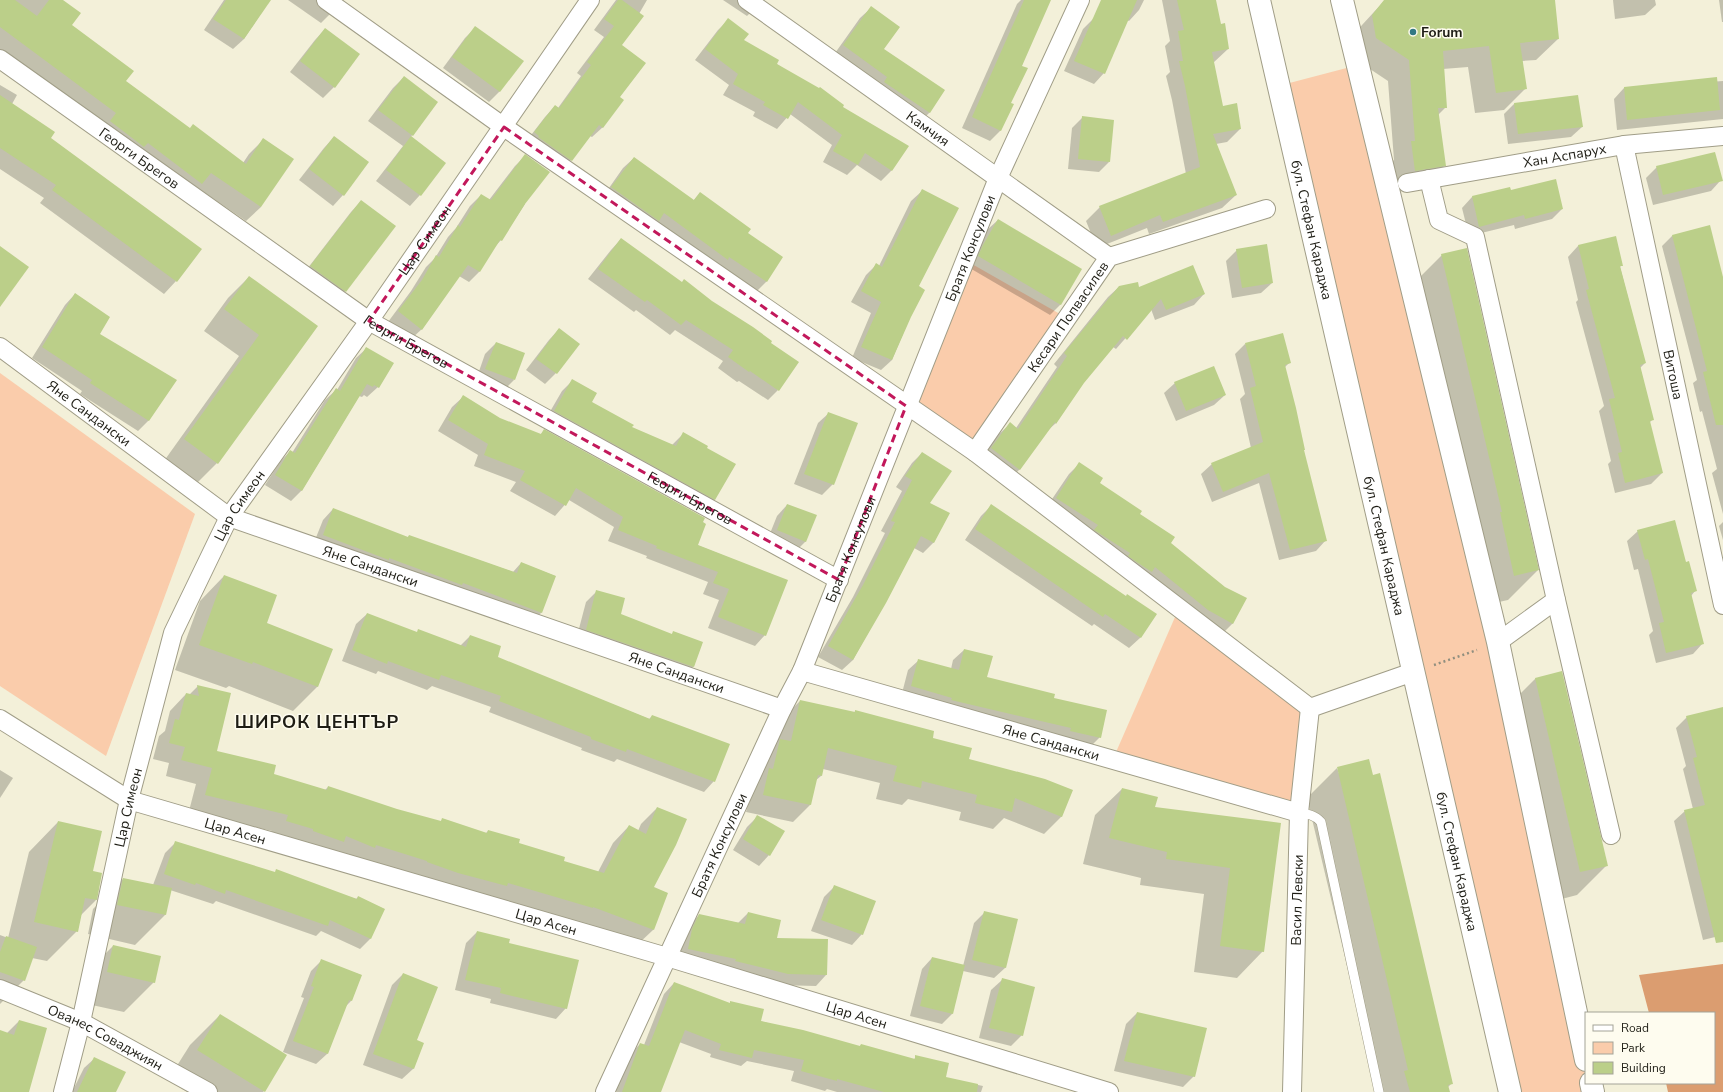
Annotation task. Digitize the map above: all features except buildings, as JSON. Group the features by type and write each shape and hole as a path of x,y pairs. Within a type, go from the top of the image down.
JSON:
{"street":[{"path":"326,0 504,127 906,406 975,452 1310,708 1413,672"},
{"name":"Цар Симеон","path":"63,1092 81,1022 129,800 173,633 229,517 369,321 590,0"},
{"name":"Камчия","path":"747,0 1109,257"},
{"name":"Братя Консулови","path":"605,1092 782,709 802,671 906,406 998,178 1080,0"},
{"name":"бул. Стефан Караджа","path":"1259,0 1510,1092"},
{"path":"1342,0 1498,642 1585,1055"},
{"name":"Георги Брегов","path":"0,59 369,321 839,580"},
{"name":"Хан Аспарух","path":"1407,183 1624,145 1723,136"},
{"name":"Витоша","path":"1624,145 1723,605"},
{"path":"1429,179 1439,220 1475,237 1556,600 1611,835"},
{"name":"Кесари Попвасилев","path":"975,452 1109,257 1266,209"},
{"name":"Яне Сандански","path":"0,347 229,517 782,709"},
{"path":"1498,642 1556,600"},
{"name":"Яне Сандански","path":"802,671 1299,813"},
{"name":"Васил Левски","path":"1292,1092 1299,813 1310,708"},
{"name":"Цар Асен","path":"0,719 129,800 667,957 1109,1092"},
{"name":"Ованес Соваджиян","path":"0,989 81,1022 208,1092"}],"lane":[{"path":"1299,813 1313,815 1321,822 1379,1092"}],"path":[{"path":"1413,672 1498,642"}],"highlighted area":[{"path":"504,127 906,406 839,580 369,321"}],"green space":[{"path":"1358,65 1585,1056 1585,1084 1587,1084 1593,1092 1510,1092 1278,86"},
{"path":"965,260 1067,318 975,452 906,406"},
{"path":"0,373 195,514 106,756 0,686"},
{"path":"1179,608 1310,708 1299,813 1113,759"}],"shaded area":[{"path":"1723,964 1723,1092 1668,1092 1666,1084 1715,1084 1715,1012 1649,1012 1639,975"}],"place":[{"name":"Forum","path":"1413,32"}],"district":[{"name":"ШИРОК ЦЕНТЪР","path":"317,722"}]}
